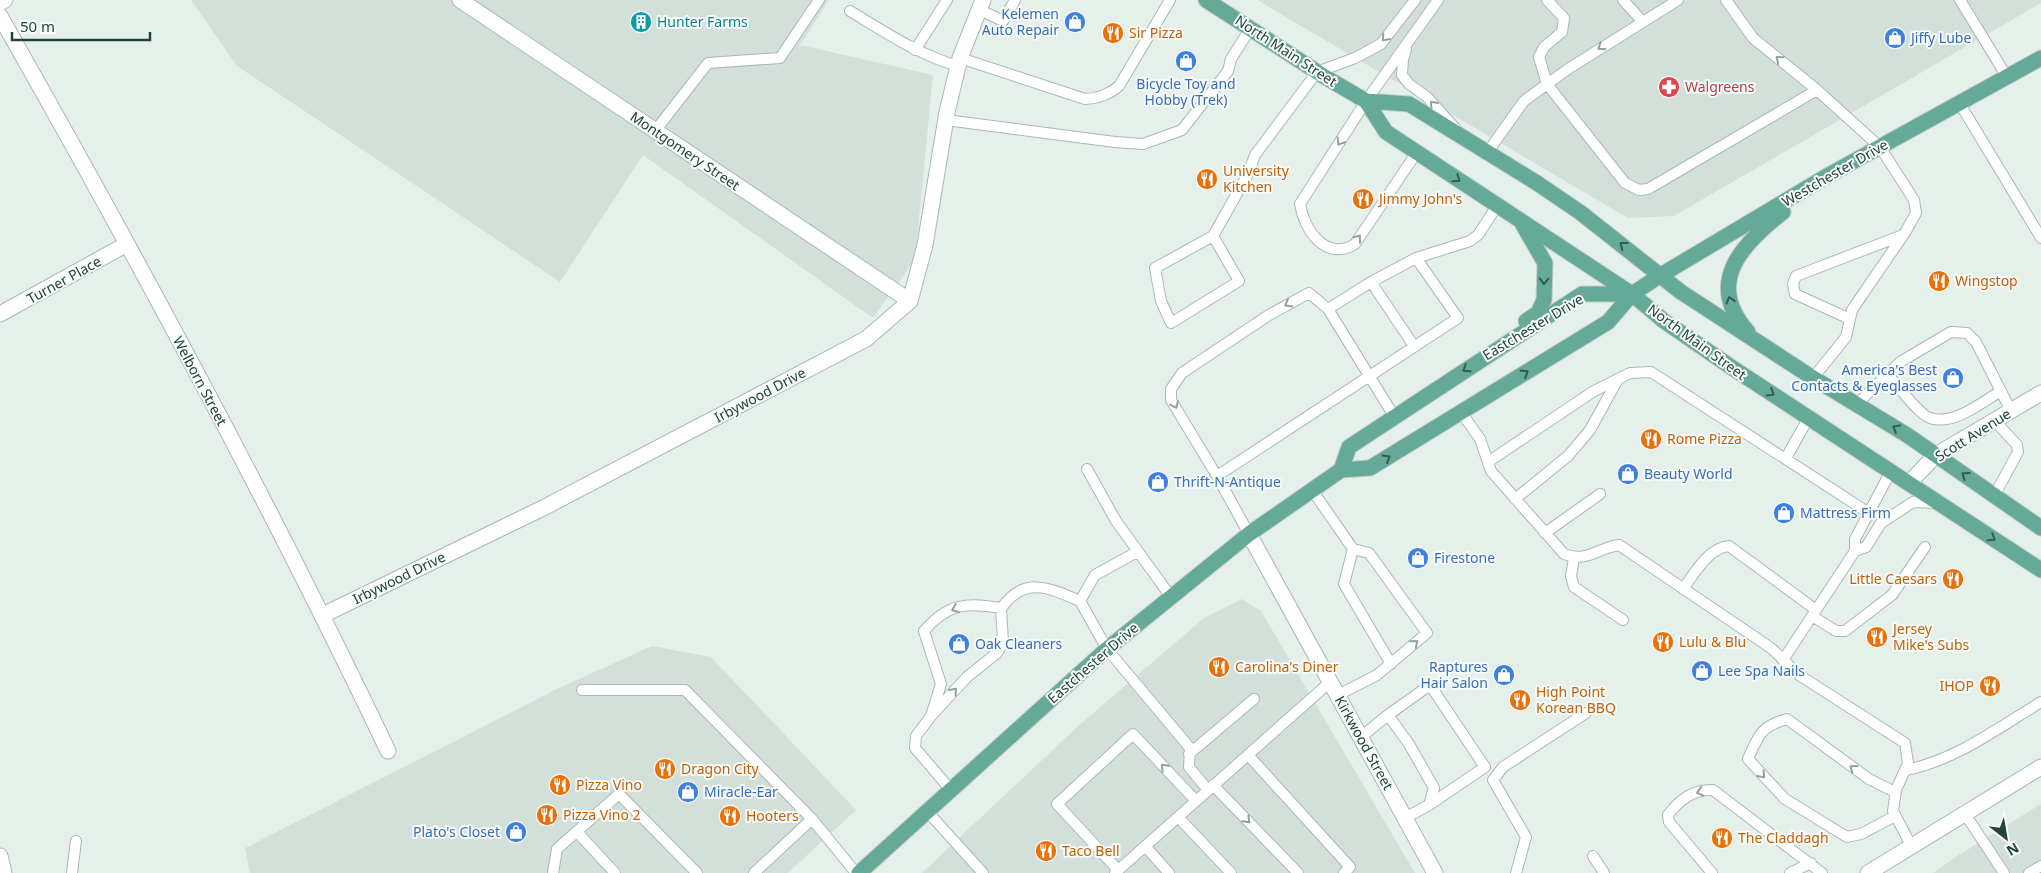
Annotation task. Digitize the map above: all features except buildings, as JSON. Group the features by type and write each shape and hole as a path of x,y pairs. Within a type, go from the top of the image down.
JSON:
{"main road":[{"name":"North Main Street","path":"1206,0 1317,72 1366,101 1408,104 1466,140 1581,213 1681,292 1936,455 2041,528"},
{"name":"Westchester Drive","path":"1632,294 1827,176 2041,58"},
{"name":"North Main Street","path":"1366,101 1386,132 1632,294 1664,321 1731,368 1809,417 2041,570"},
{"path":"1756,340 1744,327 1728,298 1727,284 1733,263 1769,223 1827,176"},
{"path":"1484,356 1489,344 1538,313 1544,300 1545,263 1521,222"},
{"name":"Eastchester Drive","path":"858,873 1107,649 1249,534 1341,470 1349,447 1484,356 1582,294 1632,294"},
{"path":"1341,470 1370,468 1608,322 1632,294"}],"street":[{"path":"0,3 5,0"},
{"name":"Montgomery Street","path":"460,0 910,301"},
{"path":"910,301 926,245 946,120 959,62 980,5"},
{"name":"Welborn Street","path":"0,16 127,244 323,615 388,751"},
{"name":"Turner Place","path":"0,314 127,244"},
{"name":"Irbywood Drive","path":"323,615 546,507 857,344 866,339 910,301"},
{"name":"Scott Avenue","path":"1909,483 1936,455 2041,393"},
{"name":"Kirkwood Street","path":"1249,534 1435,873"},
{"path":"1868,873 2041,767"},
{"path":"0,856 4,873"}],"lane":[{"path":"655,131 708,63 780,58 818,0"},
{"path":"915,50 947,0"},
{"path":"980,5 1003,21 1015,0"},
{"path":"850,11 915,50 940,61 959,62 1085,99 1098,98 1110,94 1119,86 1170,0"},
{"path":"1213,236 1239,281 1171,323 1160,301 1155,268 1213,236 1248,174 1255,155 1317,72 1355,58 1381,44 1415,0"},
{"path":"1416,152 1355,244 1347,249 1333,249 1318,242 1306,225 1300,204 1366,101 1438,0"},
{"path":"1547,0 1564,18 1562,32 1544,47 1539,57 1547,84 1625,183 1639,190 1648,189 1817,90"},
{"path":"1623,0 1642,21"},
{"path":"1487,154 1524,101 1642,21 1678,0"},
{"path":"1726,0 1753,38 1817,90 1880,147 1914,200 1916,213 1852,310 1846,337 1813,378"},
{"path":"1960,0 2007,77"},
{"path":"946,120 1123,142 1143,144 1154,142 1182,130 1228,71 1231,59 1250,29"},
{"path":"1411,36 1403,59 1402,75 1409,84 1427,97 1466,140"},
{"path":"1960,104 2041,238"},
{"path":"1328,309 1371,282 1416,258 1470,241 1478,235 1497,206"},
{"path":"1850,319 1795,294 1793,284 1796,276 1903,235"},
{"path":"1217,476 1458,318 1416,258"},
{"path":"1371,282 1414,346"},
{"path":"1249,534 1217,476 1171,400 1171,389 1182,373 1269,315 1308,293 1328,309 1394,416"},
{"path":"1856,405 1900,362 1951,332 1968,333 1976,342 2011,411"},
{"path":"1488,462 1594,391 1630,372 1651,372 1870,513"},
{"path":"1887,374 1929,418 1942,420 1956,416 2001,391"},
{"path":"1515,498 1568,456 1590,430 1619,378"},
{"path":"1461,412 1480,439 1491,472 1564,554 1574,558 1585,558 1609,546 1618,545 1771,648 1799,676 1904,743 1908,764 1895,792 1893,801 1895,816 1912,846"},
{"path":"1786,458 1809,417"},
{"path":"1994,496 2018,452 2017,444 1995,421"},
{"path":"1087,469 1116,521 1171,597"},
{"path":"1855,552 1855,540 1891,471"},
{"path":"1312,490 1353,549 1369,553 1427,633 1377,675 1338,695"},
{"path":"1545,533 1600,494"},
{"path":"1783,660 1855,552 1866,547 1881,524 1913,502 1937,503"},
{"path":"1683,589 1706,559 1719,547 1729,546 1836,632 1845,631 1892,595 1925,547"},
{"path":"1353,549 1344,584 1391,664"},
{"path":"1080,600 1095,575 1138,552"},
{"path":"1574,558 1572,576 1574,586 1623,620"},
{"path":"950,789 915,748 916,736 967,677 997,653 1003,642 1000,619 1002,608 1008,599 1018,590 1028,587 1051,588 1080,600 1107,649 1190,748 1189,767 1298,873"},
{"path":"932,716 941,684 924,631 935,618 954,608 970,604 1002,608"},
{"path":"1196,800 1133,734 1057,804 1117,871 1196,800 1249,756 1330,682"},
{"path":"1361,737 1430,685 1493,780 1526,837 1516,873"},
{"path":"582,690 685,690 812,819 858,873"},
{"path":"1189,754 1254,700"},
{"path":"1906,770 1929,765 1947,758 2041,702"},
{"path":"1493,780 1503,766 1586,713"},
{"path":"1388,715 1409,744 1434,788 1429,805"},
{"path":"1895,792 1869,779 1787,720 1772,723 1759,734 1748,759 1785,799 1847,837 1861,834 1895,816"},
{"path":"1249,756 1350,867 1344,873"},
{"path":"1405,818 1429,805 1485,768"},
{"path":"1712,873 1669,822 1668,816 1673,808 1688,796 1701,790 1713,790 1822,873"},
{"path":"553,873 557,848 619,794 697,873"},
{"path":"926,810 982,873"},
{"path":"1965,814 2004,873"},
{"path":"1178,817 1231,873"},
{"path":"754,873 812,819"},
{"path":"577,832 616,873"},
{"path":"72,873 76,840"},
{"path":"1145,846 1169,873"},
{"path":"1592,856 1604,873"},
{"path":"1790,873 1811,863"},
{"path":"2029,873 2041,866"}],"shaded area":[{"path":"191,0 829,0 800,45 933,75 915,259 873,318 643,155 560,282 237,66"},
{"path":"1257,0 2041,0 2041,3 1674,216 1628,218"},
{"path":"1242,599 1261,611 1415,873 922,873 1077,727 1204,618"},
{"path":"652,646 711,657 856,810 788,873 250,873 245,848 561,687"},
{"path":"2041,804 2041,873 1933,873 1954,858"}],"place":[{"name":"Hunter Farms","path":"641,22"},
{"name":"Kelemen Auto Repair","path":"1075,22"},
{"name":"Sir Pizza","path":"1113,33"},
{"name":"Jiffy Lube","path":"1895,38"},
{"name":"Bicycle Toy and Hobby (Trek)","path":"1186,61"},
{"name":"Walgreens","path":"1669,87"},
{"name":"University Kitchen","path":"1207,179"},
{"name":"Jimmy John's","path":"1363,199"},
{"name":"Wingstop","path":"1939,281"},
{"name":"America's Best Contacts & Eyeglasses","path":"1953,378"},
{"name":"Rome Pizza","path":"1651,439"},
{"name":"Beauty World","path":"1628,474"},
{"name":"Thrift-N-Antique","path":"1158,482"},
{"name":"Mattress Firm","path":"1784,513"},
{"name":"Firestone","path":"1418,558"},
{"name":"Little Caesars","path":"1953,579"},
{"name":"Jersey Mike's Subs","path":"1877,637"},
{"name":"Lulu & Blu","path":"1663,642"},
{"name":"Oak Cleaners","path":"959,644"},
{"name":"Carolina's Diner","path":"1219,667"},
{"name":"Lee Spa Nails","path":"1702,671"},
{"name":"Raptures Hair Salon","path":"1504,675"},
{"name":"IHOP","path":"1990,686"},
{"name":"High Point Korean BBQ","path":"1520,700"},
{"name":"Dragon City","path":"665,769"},
{"name":"Pizza Vino","path":"560,785"},
{"name":"Miracle-Ear","path":"688,792"},
{"name":"Pizza Vino 2","path":"547,815"},
{"name":"Hooters","path":"730,816"},
{"name":"Plato's Closet","path":"516,832"},
{"name":"The Claddagh","path":"1722,838"},
{"name":"Taco Bell","path":"1046,851"}]}
